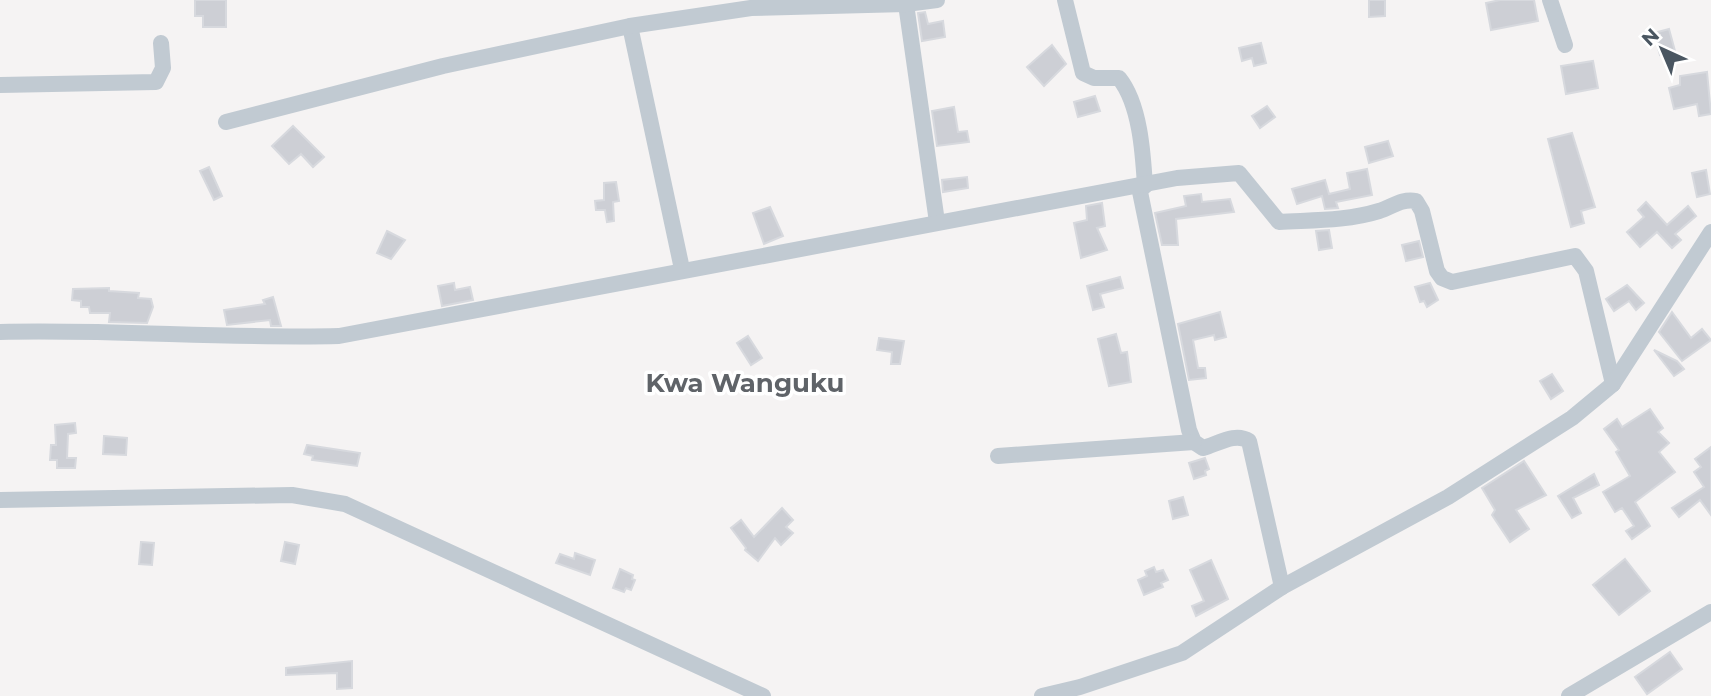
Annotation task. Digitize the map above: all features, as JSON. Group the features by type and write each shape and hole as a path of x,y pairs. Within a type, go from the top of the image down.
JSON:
{"street":[{"path":"226,122 443,66 629,26 751,8 906,4 937,0"},
{"path":"1065,0 1083,73 1094,78 1119,78 1125,88 1138,131 1142,186 1194,442"},
{"path":"1550,0 1565,45"},
{"path":"906,4 937,222"},
{"path":"629,26 682,269"},
{"path":"0,85 156,82 163,68 161,43"},
{"path":"0,332 94,330 264,338 339,336 682,269 1177,178 1239,173 1279,222 1352,217 1377,212 1408,199 1416,201 1422,211 1437,271 1442,278 1451,282 1575,256 1586,271 1601,322 1613,383"},
{"path":"1042,696 1080,687 1182,653 1282,587 1448,498 1572,418 1613,383 1711,232"},
{"path":"998,456 1194,442 1203,448 1242,436 1249,440 1282,587"},
{"path":"0,500 292,495 345,504 763,696"},
{"path":"1576,694 1711,612"}],"building":[{"path":"195,0 226,0 226,27 203,27 203,16 195,16"},
{"path":"1369,0 1385,0 1385,16 1369,17"},
{"path":"1500,0 1534,0 1538,21 1491,30 1486,3"},
{"path":"925,12 928,24 943,21 945,37 922,41 918,13"},
{"path":"1669,29 1675,51 1660,55 1654,33"},
{"path":"1261,43 1266,63 1254,66 1252,58 1242,61 1239,48"},
{"path":"1052,45 1066,64 1044,86 1027,67"},
{"path":"1593,61 1598,88 1566,94 1561,66"},
{"path":"1707,72 1711,114 1699,116 1697,104 1674,109 1669,88 1680,85 1680,76"},
{"path":"1095,96 1100,111 1078,117 1074,102"},
{"path":"1267,106 1275,117 1260,128 1252,116"},
{"path":"954,107 958,132 967,131 969,142 937,146 932,111"},
{"path":"293,126 324,157 313,167 301,154 289,164 272,146"},
{"path":"1572,133 1595,207 1581,211 1584,223 1571,227 1548,139"},
{"path":"1388,141 1393,156 1369,163 1365,147"},
{"path":"209,167 222,196 214,200 200,171"},
{"path":"1367,169 1372,195 1336,202 1338,208 1325,209 1322,196 1297,204 1292,189 1325,180 1329,194 1350,189 1347,173"},
{"path":"1706,170 1710,194 1697,197 1692,173"},
{"path":"967,177 968,188 943,192 942,180"},
{"path":"616,182 619,201 613,202 614,221 607,222 605,210 596,210 595,201 604,200 604,183"},
{"path":"1201,194 1202,202 1230,199 1234,212 1176,219 1178,245 1162,245 1155,213 1186,206 1184,196"},
{"path":"1646,202 1667,225 1688,206 1696,216 1675,234 1681,240 1672,248 1657,232 1640,247 1627,232 1644,217 1638,210"},
{"path":"1102,203 1105,226 1097,228 1107,250 1081,258 1074,223 1087,220 1086,206"},
{"path":"770,207 783,236 764,244 753,213"},
{"path":"1329,230 1332,248 1319,250 1316,231"},
{"path":"387,231 405,240 391,259 377,253"},
{"path":"1419,241 1423,257 1406,261 1402,245"},
{"path":"1120,277 1123,288 1100,294 1104,307 1093,310 1087,286"},
{"path":"454,283 455,290 470,287 473,300 442,306 438,286"},
{"path":"1430,283 1438,300 1427,307 1424,301 1420,302 1415,287"},
{"path":"1627,285 1644,303 1636,310 1629,301 1614,311 1606,299"},
{"path":"109,288 109,291 139,293 138,298 151,299 153,307 147,323 109,322 110,313 90,313 89,307 81,307 81,301 72,300 73,289"},
{"path":"273,297 281,326 271,326 270,320 227,325 224,310 265,304 263,300"},
{"path":"1220,312 1226,337 1215,340 1214,335 1193,340 1198,368 1205,368 1206,378 1189,380 1178,324"},
{"path":"1672,312 1691,338 1702,329 1711,340 1682,361 1659,332"},
{"path":"1116,334 1121,353 1127,352 1131,382 1109,386 1098,339"},
{"path":"748,336 762,358 751,365 737,343"},
{"path":"879,338 904,341 900,364 891,364 892,352 877,350"},
{"path":"1654,350 1677,361 1684,369 1674,376"},
{"path":"1552,374 1563,391 1551,399 1540,381"},
{"path":"1650,409 1663,428 1658,432 1669,443 1659,452 1675,472 1635,502 1650,526 1632,539 1626,531 1634,526 1622,508 1615,512 1603,492 1630,476 1616,452 1619,450 1604,429 1617,419 1622,427"},
{"path":"75,423 76,433 68,434 67,458 76,458 75,468 57,468 57,460 50,460 51,445 56,445 55,425"},
{"path":"104,436 127,438 126,455 103,454"},
{"path":"307,445 360,453 357,466 312,460 313,456 304,454"},
{"path":"1711,447 1711,515 1700,500 1679,517 1672,508 1704,487 1694,472 1701,467 1695,459"},
{"path":"1205,458 1209,469 1205,471 1206,475 1194,479 1189,463"},
{"path":"1524,461 1546,495 1516,510 1529,529 1510,542 1492,515 1495,510 1482,488"},
{"path":"1594,474 1599,485 1573,498 1581,513 1572,518 1558,496"},
{"path":"1183,497 1188,515 1173,519 1169,501"},
{"path":"782,508 793,520 786,527 793,533 781,545 775,538 758,561 745,550 731,528 741,520 754,537"},
{"path":"141,542 154,543 152,565 139,564"},
{"path":"285,542 299,545 295,564 281,561"},
{"path":"575,553 595,560 590,575 556,563 560,554 574,559"},
{"path":"1625,559 1650,591 1619,615 1593,585"},
{"path":"1211,560 1228,599 1196,616 1192,606 1204,601 1190,570"},
{"path":"1154,567 1156,572 1163,570 1168,580 1161,583 1163,587 1144,595 1138,580 1147,576 1145,571"},
{"path":"620,569 633,575 632,579 635,580 631,590 626,588 624,592 613,588"},
{"path":"1670,652 1682,669 1647,694 1635,677"},
{"path":"352,661 352,688 337,689 337,673 286,675 286,668"}],"district":[{"name":"Kwa Wanguku","path":"745,383"}]}
